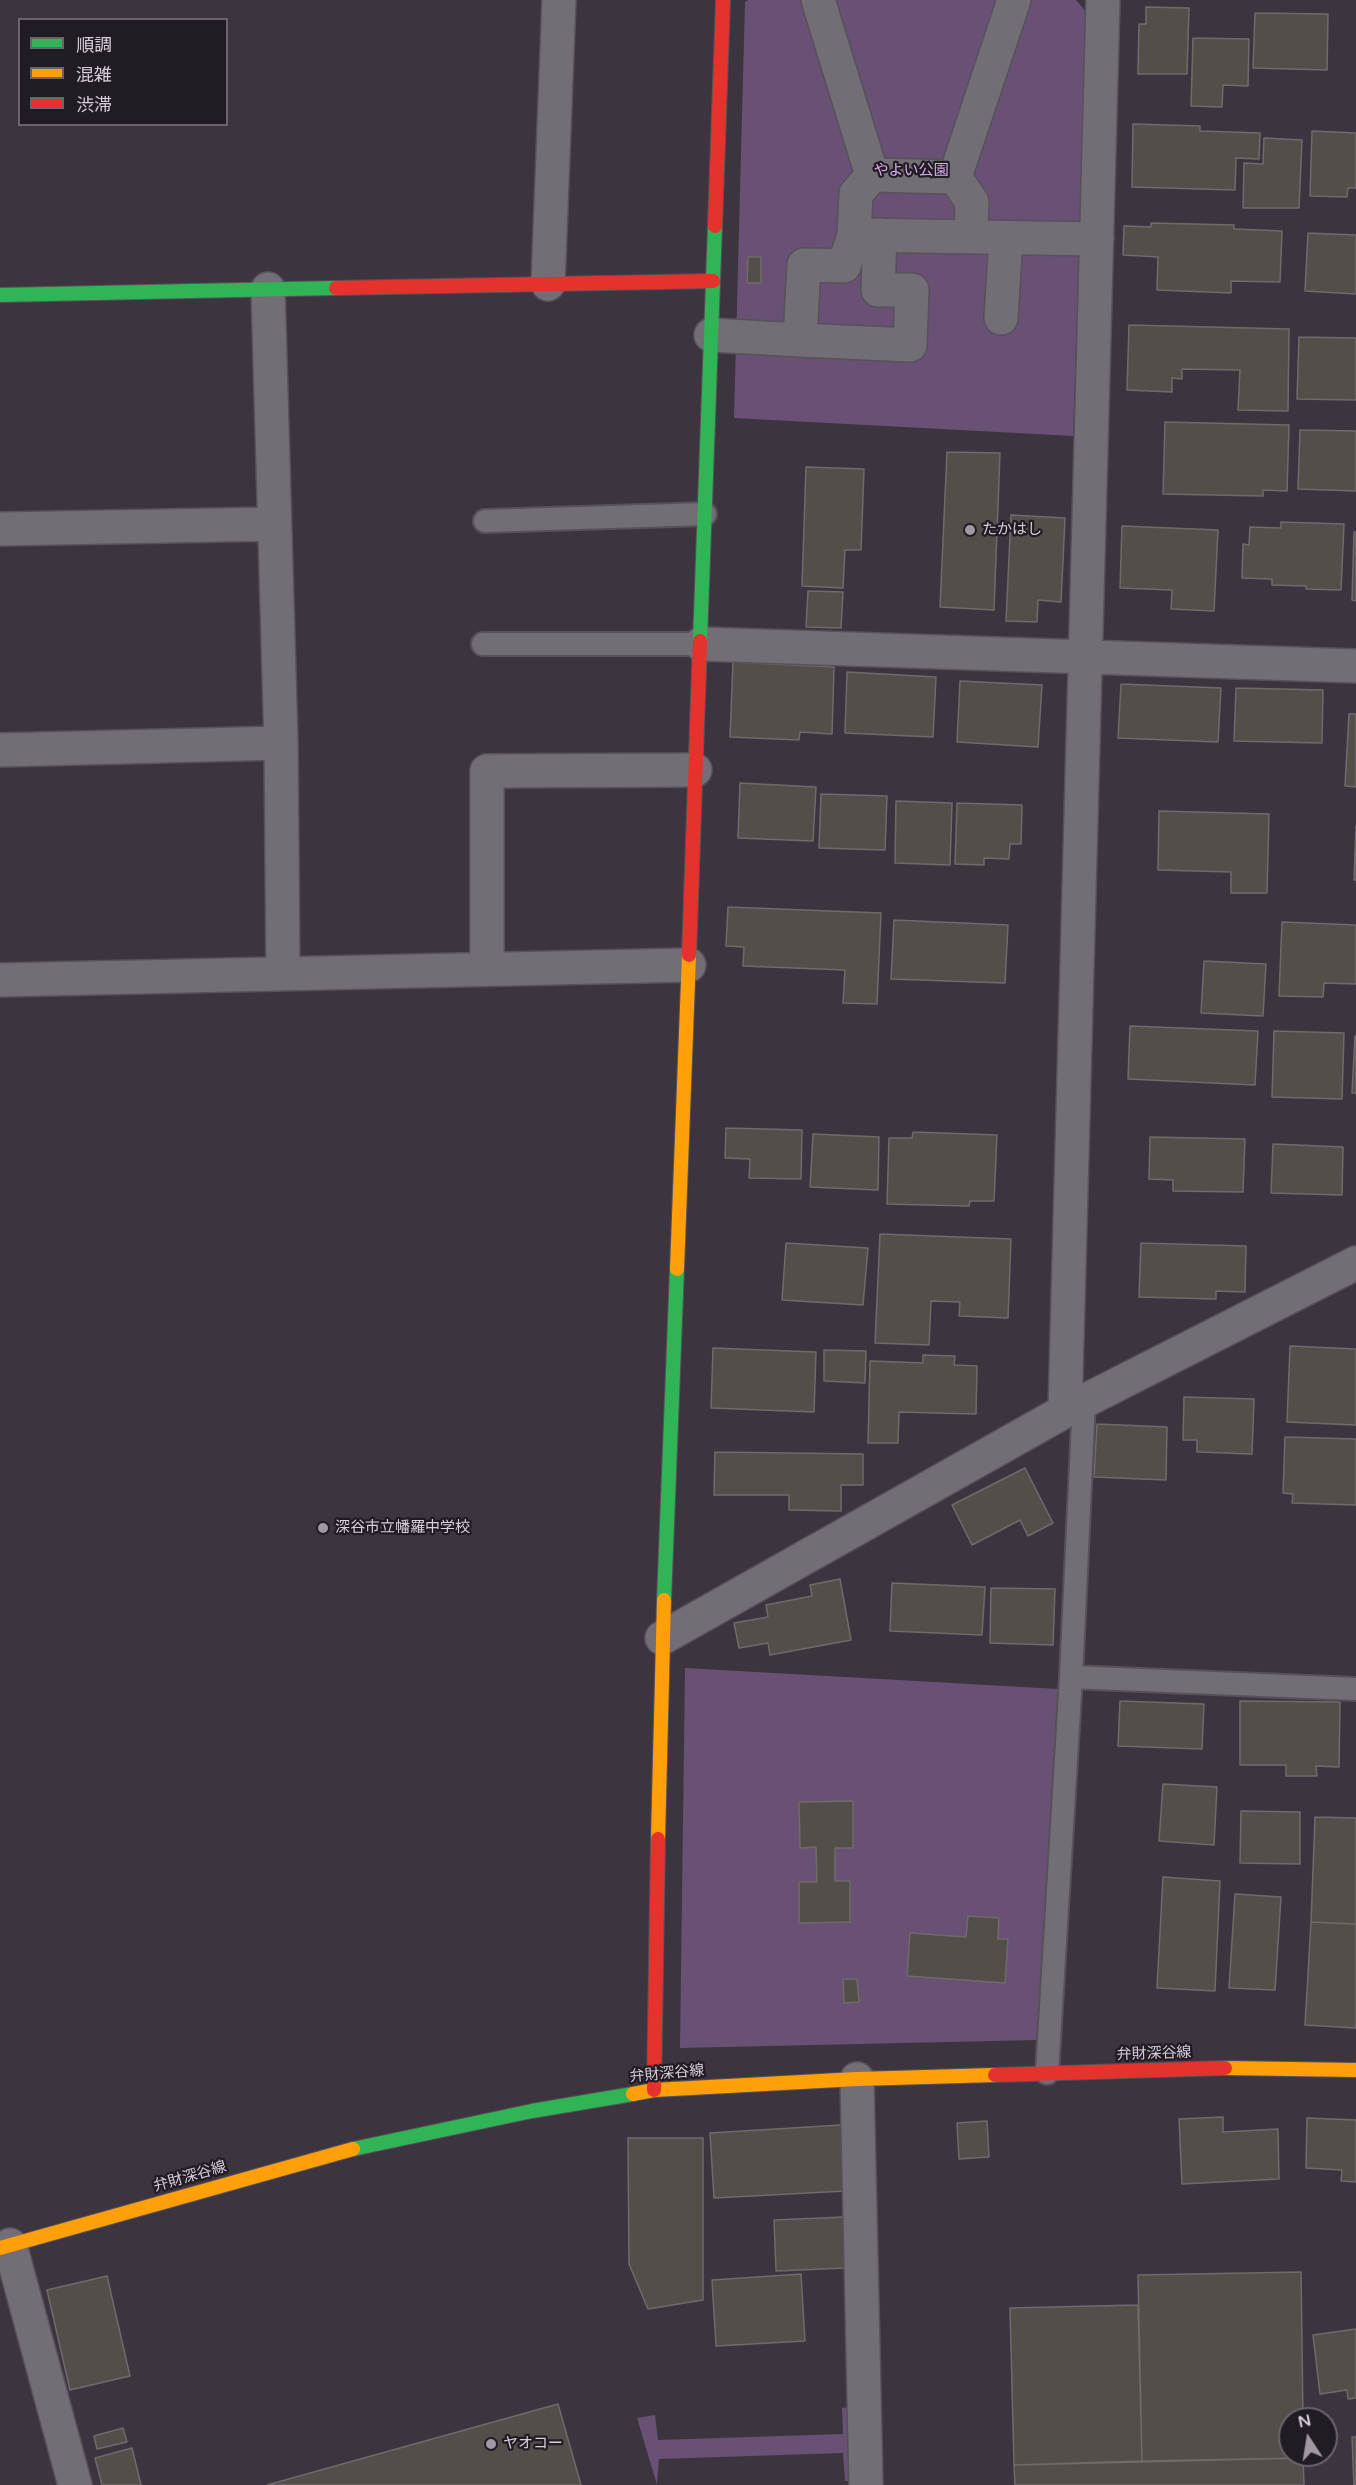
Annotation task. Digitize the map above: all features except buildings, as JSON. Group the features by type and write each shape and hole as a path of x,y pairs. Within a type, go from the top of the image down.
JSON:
{"street":[{"path":"548,284 559,0"},
{"path":"654,2090 662,1638 701,644 723,0"},
{"path":"819,0 872,175"},
{"path":"955,177 1014,0"},
{"path":"1075,1406 1087,657 1103,0"},
{"path":"872,175 955,177"},
{"path":"872,175 856,194 878,290"},
{"path":"955,177 972,202 971,237"},
{"path":"867,235 1097,239"},
{"path":"844,266 867,235"},
{"path":"1001,318 1006,238"},
{"path":"800,340 804,265 844,266"},
{"path":"711,335 910,345 912,290 878,290 851,285 844,266"},
{"path":"0,295 713,281"},
{"path":"268,289 281,743 283,973"},
{"path":"0,529 274,524"},
{"path":"701,644 1356,666"},
{"path":"0,750 281,743"},
{"path":"487,969 487,771 695,770"},
{"path":"0,980 689,965"},
{"path":"662,1638 1075,1406 1356,1263"},
{"name":"弁財深谷線","path":"5,2246 309,2160 402,2137 532,2110 654,2090 858,2079 1256,2067 1356,2070"},
{"path":"858,2079 866,2485"},
{"path":"5,2246 75,2485"}],"lane":[{"path":"485,521 705,514"},
{"path":"483,644 701,644"},
{"path":"1047,2073 1071,1677 1075,1406"},
{"path":"1071,1677 1356,1689"}],"green space":[{"name":"やよい公園","path":"748,0 1076,0 1087,13 1073,436 734,418 745,2"},
{"path":"685,1668 1058,1689 1037,2040 680,2048"},
{"path":"851,2407 853,2481 845,2481 843,2453 659,2459 657,2485 637,2418 655,2415 658,2440 843,2434 842,2408"}],"traffic: fast":[{"path":"700,641 715,226"},
{"path":"0,295 336,288"},
{"path":"664,1600 677,1269"},
{"path":"353,2149 532,2111 633,2094"}],"traffic: slow":[{"path":"677,1269 689,955"},
{"path":"658,1839 664,1600"},
{"path":"1225,2068 1356,2070"},
{"path":"633,2094 654,2090 857,2079 995,2075"},
{"path":"0,2248 353,2149"}],"traffic: jam":[{"path":"715,226 723,0"},
{"path":"336,288 713,281"},
{"path":"689,955 700,641"},
{"path":"654,2090 658,1839"},
{"path":"995,2075 1225,2068"}],"place":[{"name":"たかはし","path":"970,530"},
{"name":"深谷市立幡羅中学校","path":"323,1528"},
{"name":"ヤオコー","path":"491,2444"}]}
